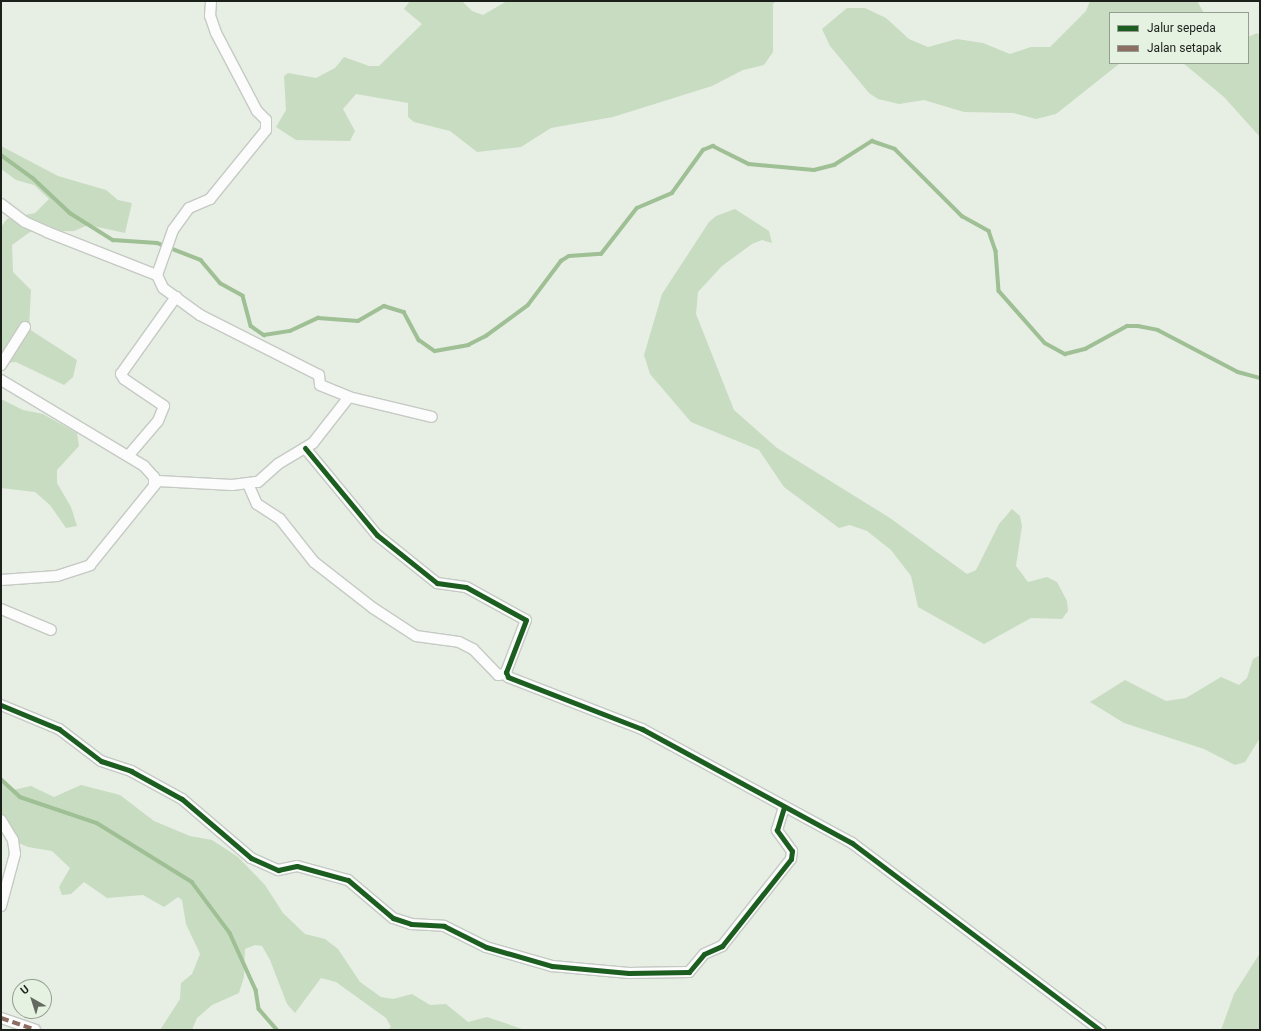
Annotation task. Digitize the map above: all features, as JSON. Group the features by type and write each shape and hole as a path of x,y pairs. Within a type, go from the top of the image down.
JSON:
{"street":[{"path":"156,275 170,236 189,208 210,199 266,130 266,120 257,111 216,33 210,16 210,1"},
{"path":"1,204 47,232 156,275 163,288 200,315 319,374 320,385 349,397 432,417"},
{"path":"128,456 158,421 164,406 124,379 121,374 176,298"},
{"path":"1,364 24,327"},
{"path":"1,380 128,456 152,473 154,484"},
{"path":"1,580 57,576 90,566 108,547 154,484 170,480 248,484 258,482 313,443 349,397"},
{"path":"305,448 377,535 437,583 466,587 526,620 506,674"},
{"path":"248,484 258,504 280,519 314,562 373,608 416,636 459,642 472,649 495,673 506,674 642,729 860,848 1100,1030"},
{"path":"1,609 51,630"},
{"path":"1,705 59,729 102,761 131,771 182,799 251,858 278,870 297,866 348,880 393,918 411,924 444,926 486,947 552,966 629,973 689,972 704,954 722,946 791,859 792,851 777,830 784,807"},
{"path":"1,820 13,840 15,854 2,900"},
{"path":"1,1018 35,1030"}],"green space":[{"path":"410,1 462,1 472,11 483,15 507,1 776,1 773,4 773,52 764,65 743,70 712,86 613,117 551,128 521,147 477,152 450,131 414,122 408,117 408,103 356,94 343,109 355,131 350,141 296,140 276,127 286,110 284,76 288,73 316,78 335,68 344,57 369,66 379,66 422,24 404,9"},
{"path":"1090,1 1197,1 1203,12 1109,12 1109,64 1119,64 1056,114 1036,119 1013,113 964,112 924,100 899,104 878,99 869,93 830,46 822,29 847,8 865,8 886,18 909,39 928,47 957,39 983,43 1010,54 1031,47 1050,47 1086,11"},
{"path":"1257,33 1260,35 1260,137 1224,97 1184,64 1249,64 1249,37"},
{"path":"1,146 58,176 106,190 118,200 132,203 125,233 88,225 74,231 30,232 12,245 13,272 31,290 29,329 77,360 73,377 64,385 16,362 1,363 1,227 7,219 35,213 49,199 34,185 16,180 1,169"},
{"path":"735,209 769,231 772,243 762,240 752,244 722,266 698,292 696,314 734,410 777,448 890,518 967,574 976,570 999,524 1012,509 1020,516 1022,526 1016,566 1028,582 1047,577 1057,582 1067,601 1068,611 1062,619 1031,618 984,644 918,607 911,576 891,550 867,531 850,525 839,528 784,487 759,450 691,422 650,374 644,355 662,294 709,222 716,216"},
{"path":"1,399 23,410 43,414 77,433 79,446 57,470 57,483 71,507 77,526 66,528 50,505 35,492 1,488"},
{"path":"1260,655 1260,738 1245,762 1235,765 1204,749 1124,723 1090,702 1125,680 1166,701 1186,698 1221,677 1239,685 1247,678 1253,659"},
{"path":"1,782 13,790 31,786 54,797 81,785 120,795 154,821 190,836 212,840 238,857 265,885 283,913 305,934 325,939 338,949 360,982 381,997 393,999 412,994 430,1005 446,1004 468,1022 487,1017 525,1030 387,1030 391,1027 386,1018 336,982 321,978 295,1013 287,1004 270,960 262,946 255,945 245,949 244,977 239,993 212,1005 197,1018 192,1030 160,1030 180,999 181,983 192,974 200,954 186,924 182,900 178,897 164,907 143,895 107,898 84,882 71,894 62,895 59,887 70,868 52,851 28,847 7,838 1,829"},
{"path":"1260,953 1260,1030 1221,1030 1234,994"}],"waterway":[{"path":"1,155 33,178 70,213 113,240 157,243 201,260 220,283 243,296 251,326 264,335 290,331 318,318 358,321 384,306 404,312 419,340 435,351 468,345 486,336 528,305 561,261 569,256 601,254 637,208 672,193 703,150 713,146 749,164 814,170 834,165 872,141 895,149 962,216 989,231 996,251 999,291 1045,343 1065,354 1085,349 1127,326 1138,326 1158,330 1238,372 1260,378"},
{"path":"1,779 20,797 97,823 192,882 230,933 256,990 259,1009 277,1030"}],"marked path":[{"path":"1,1018 35,1030"}],"cycle path":[{"path":"305,448 377,535 437,583 466,587 526,620 506,672 508,677 642,729 852,843 1100,1030"},
{"path":"1,705 59,729 101,761 131,771 182,799 251,858 278,870 297,866 348,880 393,918 411,924 444,926 486,947 552,966 629,973 689,972 704,954 722,946 791,859 792,851 777,830 784,807"}]}
